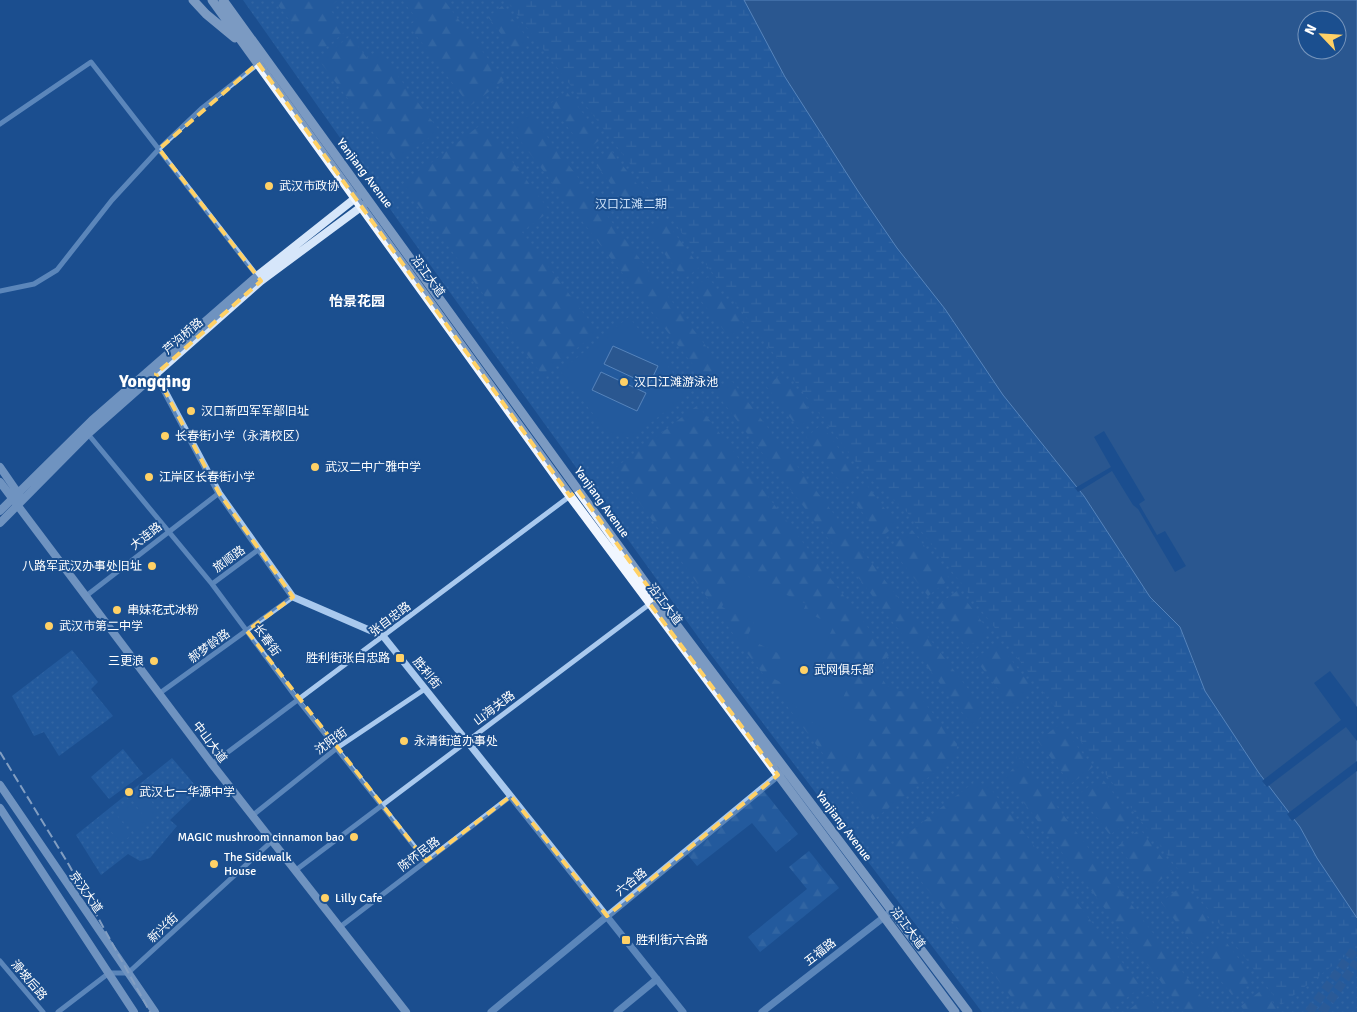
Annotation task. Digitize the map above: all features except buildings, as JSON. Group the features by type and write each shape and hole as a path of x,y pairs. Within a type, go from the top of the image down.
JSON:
{"main road":[{"path":"193,0 206,14 246,46"},
{"name":"Yanjiang Avenue","path":"212,0 362,206"},
{"name":"Yanjiang Avenue","path":"223,0 364,191 578,490 654,602"},
{"name":"芦沟桥路","path":"0,511 16,501 154,371 259,278 364,191"},
{"name":"芦沟桥路","path":"259,278 370,200"},
{"name":"沿江大道","path":"362,206 570,496 654,602 782,772 884,917 955,1012"},
{"name":"芦沟桥路","path":"0,523 16,501 18,491 92,420 154,371"},
{"path":"0,468 18,491"},
{"name":"中山大道","path":"0,482 212,764 406,1012"},
{"name":"Yanjiang Avenue","path":"782,772 892,910 968,1012"},
{"name":"京汉大道","path":"0,785 155,1012"},
{"name":"京汉大道","path":"0,808 134,1012"}],"street":[{"path":"1,121 91,62 259,278"},
{"path":"0,291 34,284 57,270 112,200 159,149 201,109 258,63"},
{"name":"胜利街","path":"154,371 219,493 293,597 383,636 683,1012"},
{"name":"长春街","path":"88,434 212,584 298,700 383,804 426,862"},
{"name":"张自忠路","path":"212,764 578,490"},
{"name":"大连路","path":"86,596 219,493"},
{"name":"旅顺路","path":"212,584 258,550"},
{"name":"郝梦龄路","path":"160,693 293,597"},
{"name":"山海关路","path":"296,870 654,602"},
{"name":"沈阳街","path":"253,816 337,748 425,689"},
{"name":"六合路","path":"491,1012 782,772"},
{"name":"陈怀民路","path":"340,927 511,796"},
{"name":"新兴街","path":"128,973 272,840"},
{"name":"五福路","path":"762,1012 892,910"},
{"name":"滑坡后路","path":"0,961 43,1012"},
{"path":"58,1012 108,974 128,973"},
{"path":"617,1012 657,979"}],"highlighted area":[{"path":"258,63 570,496 578,490 657,599 650,604 778,775 607,916 511,796 426,861 247,631 293,597 219,493 156,374 261,281 159,149"}],"green space":[{"name":"汉口江滩二期","path":"243,0 744,0 785,77 821,132 1199,678 1357,918 1357,1012 982,1012 709,652 400,223"},
{"path":"274,0 338,0 329,8 346,31 316,55"},
{"path":"402,0 444,0 504,80 470,106 409,26 417,19"},
{"path":"506,0 744,0 785,77 897,248 945,309 1003,395 1084,496 1150,597 1180,627 1199,678 1259,773 1300,827 1317,858 1357,918 1357,947 1281,1005 906,511 869,478 855,461"},
{"path":"502,6 529,40 515,52 488,17"},
{"path":"350,36 367,58 378,50 439,130 396,163 319,60"},
{"path":"566,91 602,138 586,151 550,104"},
{"path":"530,114 724,370 707,383 511,129"},
{"path":"483,123 550,211 522,232 598,332 542,375 403,184"},
{"path":"610,149 646,196 630,209 594,162"},
{"path":"663,218 700,267 684,279 646,230"},
{"path":"708,277 745,325 729,337 692,289"},
{"name":"汉口江滩游泳池","path":"629,317 689,393 631,438 608,433 560,371"},
{"path":"782,374 814,416 798,428 766,386"},
{"path":"732,381 982,707 976,712 981,718 972,725 716,393"},
{"path":"698,405 889,655 883,662 881,670 885,683 897,691 913,688 957,744 956,756 873,820 744,649 615,468","holes":["806,603 803,611 817,663 851,679 828,730 794,714 797,706 789,686 783,655 747,638 754,622"]},
{"path":"821,425 858,474 843,486 806,437"},
{"path":"866,484 897,525 881,537 850,496"},
{"path":"912,530 950,579 928,596 890,547"},
{"name":"武网俱乐部","path":"738,572 806,604 803,611 834,625 817,663 852,679 839,706 873,722 855,761 821,745 828,730 794,714 797,706 783,700 789,686 772,678 782,655 747,638 754,622 722,607"},
{"path":"958,590 989,631 967,648 936,607"},
{"path":"998,642 1033,689 1011,706 975,659"},
{"path":"72,650 98,682 91,689 113,716 59,756 44,732 34,736 12,696"},
{"path":"1060,724 1093,767 1071,784 1038,741"},
{"path":"123,749 143,774 109,799 91,777"},
{"path":"1017,754 1213,1012 1184,1012 1005,778 1015,766"},
{"path":"172,758 200,791 170,820 177,826 150,858 140,861 128,854 101,875 76,835"},
{"path":"1101,777 1132,818 1110,835 1079,794"},
{"path":"974,782 988,785 1141,987 1108,1012 1023,1012 893,845"},
{"path":"143,791 160,813 148,822 132,800"},
{"path":"764,791 798,834 776,852 752,823 697,866 687,854"},
{"path":"129,802 146,824 134,833 118,811"},
{"path":"115,813 132,835 120,843 104,822"},
{"path":"1140,829 1172,871 1150,888 1118,846"},
{"path":"809,851 839,888 760,952 748,937 807,889 789,867"},
{"path":"1183,885 1215,927 1193,944 1161,902"},
{"path":"1223,938 1254,979 1232,995 1201,955"},
{"path":"1263,989 1280,1012 1245,1012 1241,1006"},
{"path":"1148,995 1160,1012 1126,1012"}],"shaded area":[{"path":"744,0 1357,0 1357,918 1317,858 1300,827 1259,773 1205,691 1180,627 1150,597 1084,496 1003,395 945,309 897,248 785,77"},
{"path":"613,346 658,366 649,385 604,364"},
{"path":"601,372 646,393 637,411 592,390"}],"pier":[{"path":"1104,431 1145,500 1139,504 1157,535 1165,531 1186,566 1175,572 1138,509 1133,505 1112,471 1078,492 1075,488 1111,467 1094,437"},
{"path":"1330,671 1357,707 1357,741 1346,727 1267,787 1262,781 1341,720 1314,683"},
{"path":"1357,761 1357,771 1292,821 1287,814"}],"tunnel":[{"path":"1309,1012 1357,946"},
{"path":"1322,1012 1357,962"}],"railway":[{"path":"0,752 69,865 150,1012"}],"place":[{"name":"武汉市政协","path":"269,186"},
{"name":"汉口江滩游泳池","path":"624,382"},
{"name":"汉口新四军军部旧址","path":"191,411"},
{"name":"长春街小学（永清校区）","path":"165,436"},
{"name":"武汉二中广雅中学","path":"315,467"},
{"name":"江岸区长春街小学","path":"149,477"},
{"name":"八路军武汉办事处旧址","path":"152,566"},
{"name":"串妹花式冰粉","path":"117,610"},
{"name":"武汉市第二中学","path":"49,626"},
{"name":"胜利街张自忠路","path":"400,658"},
{"name":"三更浪","path":"154,661"},
{"name":"武网俱乐部","path":"804,670"},
{"name":"永清街道办事处","path":"404,741"},
{"name":"武汉七一华源中学","path":"129,792"},
{"name":"MAGIC mushroom cinnamon bao","path":"354,837"},
{"name":"The Sidewalk House","path":"214,864"},
{"name":"Lilly Cafe","path":"325,898"},
{"name":"胜利街六合路","path":"626,940"}],"district":[{"name":"怡景花园","path":"357,301"},
{"name":"Yongqing","path":"155,381"}]}
